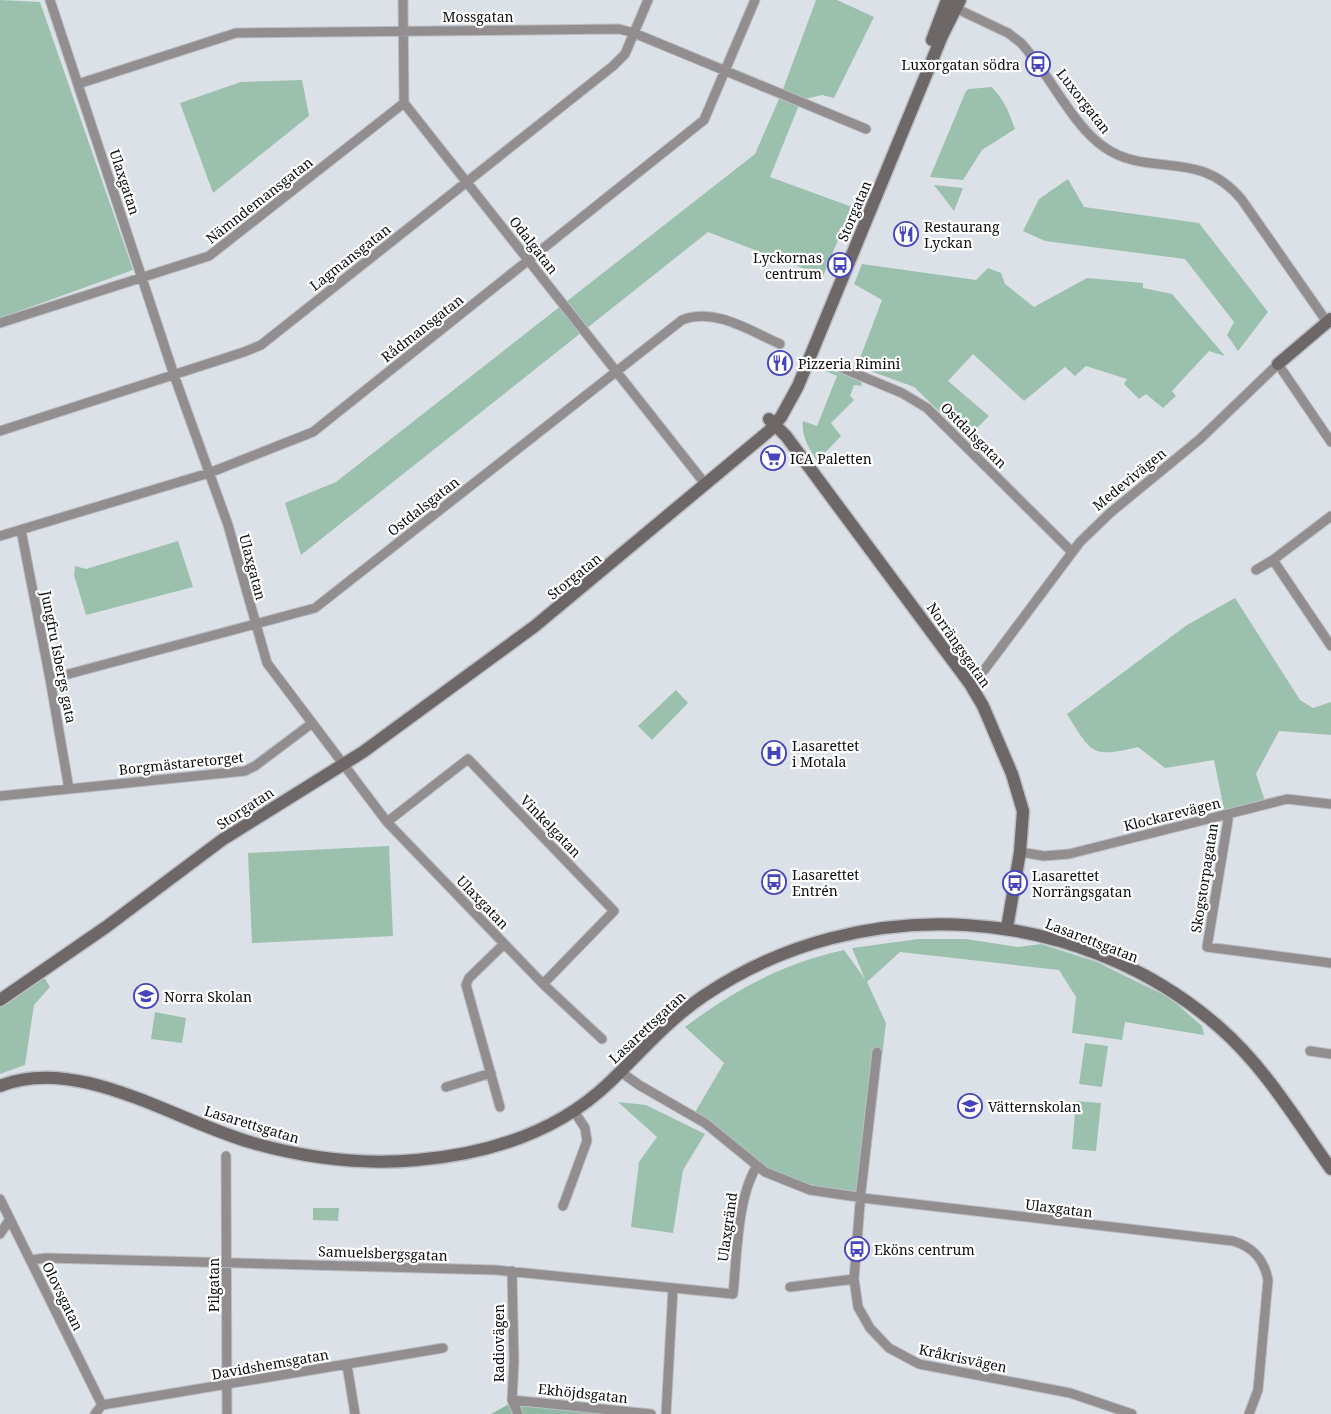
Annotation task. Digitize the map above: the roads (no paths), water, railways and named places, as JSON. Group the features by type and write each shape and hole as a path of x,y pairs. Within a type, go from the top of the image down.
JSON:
{"street":[{"name":"Ulaxgatan","path":"50,0 174,375 228,525 267,663 311,724 387,822 543,984 602,1039"},
{"path":"403,0 404,102"},
{"name":"Lagmansgatan","path":"0,431 261,345 619,61 634,33 648,0"},
{"name":"Rådmansgatan","path":"0,536 209,473 312,432 704,120 755,0"},
{"name":"Luxorgatan","path":"952,3 1008,33 1021,43 1086,130 1104,147 1135,160 1203,170 1227,184 1242,200 1329,320"},
{"name":"Storgatan","path":"0,1000 106,927 222,840 341,762 552,613 772,422 794,376 952,3"},
{"name":"Mossgatan","path":"78,84 230,34 619,29 634,33 866,129"},
{"name":"Odalgatan","path":"404,102 704,483"},
{"name":"Nämndemansgatan","path":"0,323 143,278 214,253 404,102"},
{"name":"Ostdalsgatan","path":"50,679 299,614 322,603 672,325 693,316 718,317 780,344"},
{"name":"Medevivägen","path":"970,684 985,669 1072,552 1103,519 1200,439 1278,364 1329,320"},
{"path":"1278,364 1331,442"},
{"name":"Ostdalsgatan","path":"837,366 902,393 928,408 1072,552"},
{"name":"Norrängsgatan","path":"772,422 970,684 990,722 1020,796 1024,822 1007,928"},
{"path":"1256,570 1273,560 1331,516"},
{"name":"Jungfru Isbergs gata","path":"21,530 69,789"},
{"path":"1273,560 1331,646"},
{"name":"Borgmästaretorget","path":"0,796 251,770 311,724"},
{"name":"Vinkelgatan","path":"387,822 468,759 574,869 614,911 543,984"},
{"name":"Storgatan","path":"0,990 102,921 216,836 341,762"},
{"name":"Klockarevägen","path":"1020,852 1044,856 1069,854 1287,799 1331,804"},
{"name":"Skogstorpagatan","path":"1229,814 1207,947 1331,963"},
{"name":"Lasarettsgatan","path":"0,1086 21,1079 37,1077 73,1079 103,1087 252,1143 296,1154 354,1161 412,1161 468,1153 529,1135 574,1111 621,1072 654,1037 700,998 753,967 797,948 842,934 908,926 962,924 1007,928 1057,940 1114,962 1167,989 1199,1011 1252,1060 1331,1169"},
{"path":"500,1107 466,985 469,978 504,944"},
{"path":"1310,1051 1331,1054"},
{"path":"861,1198 877,1052"},
{"name":"Ulaxgatan","path":"621,1072 639,1085 706,1123 757,1166 775,1177 803,1188 861,1198 1233,1241 1252,1250 1265,1268 1268,1290 1258,1390 1249,1414"},
{"path":"446,1087 491,1073"},
{"path":"563,1206 587,1141 586,1128 574,1111"},
{"name":"Pilgatan","path":"226,1156 227,1414"},
{"name":"Ulaxgränd","path":"733,1294 745,1195 749,1180 757,1166"},
{"name":"Kråkrisvägen","path":"861,1198 854,1279 858,1307 870,1328 883,1342 908,1360 933,1368 1070,1392 1132,1414"},
{"name":"Olovsgatan","path":"0,1199 102,1405"},
{"path":"0,1234 10,1219"},
{"name":"Samuelsbergsgatan","path":"30,1260 46,1258 227,1262 512,1271 733,1294"},
{"name":"Radiovägen","path":"512,1271 514,1362 512,1400 518,1414"},
{"path":"790,1287 854,1279"},
{"path":"666,1414 673,1288"},
{"name":"Davidshemsgatan","path":"102,1405 443,1348"},
{"path":"347,1365 355,1414"},
{"name":"Ekhöjdsgatan","path":"512,1400 651,1414"},
{"path":"95,1414 102,1405"}],"place":[{"name":"Luxorgatan södra","path":"1038,64"},
{"name":"Restaurang Lyckan","path":"906,234"},
{"name":"Lyckornas centrum","path":"840,265"},
{"name":"Pizzeria Rimini","path":"780,363"},
{"name":"ICA Paletten","path":"773,458"},
{"name":"Lasarettet i Motala","path":"774,753"},
{"name":"Lasarettet Entrén","path":"774,882"},
{"name":"Lasarettet Norrängsgatan","path":"1015,883"},
{"name":"Norra Skolan","path":"146,996"},
{"name":"Vätternskolan","path":"970,1106"},
{"name":"Eköns centrum","path":"857,1249"}]}
